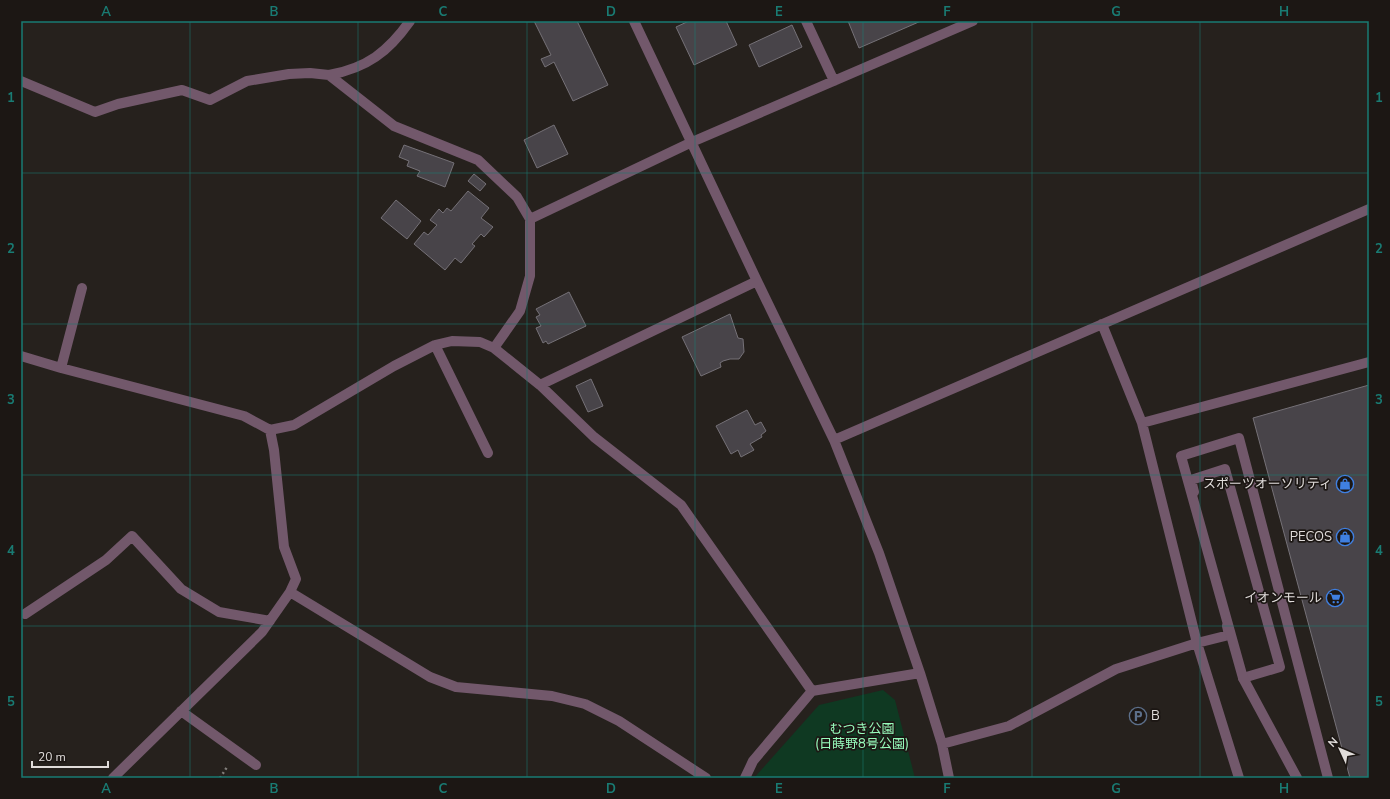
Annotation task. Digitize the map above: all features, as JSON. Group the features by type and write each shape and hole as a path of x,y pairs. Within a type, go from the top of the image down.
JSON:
{"street":[{"path":"21,81 96,112 118,104 182,90 210,100 246,81 289,74 310,73 329,75 347,71 377,57 401,33 410,21"},
{"path":"634,21 834,440 879,553 920,673 942,744 949,778"},
{"path":"806,21 834,81"},
{"path":"530,219 692,142 972,21"},
{"path":"329,75 394,126 478,160 517,197 530,219 530,276 520,311 494,348"},
{"path":"834,440 1369,209"},
{"path":"540,385 757,281"},
{"path":"61,368 82,288"},
{"path":"1102,324 1142,423 1197,643 1238,778"},
{"path":"21,356 244,416 270,430 294,425 394,366 435,345 452,341 480,342 494,348 540,385 594,438 681,505 812,691"},
{"path":"435,345 488,453"},
{"path":"1142,423 1369,362"},
{"path":"112,778 262,632 290,592 296,579 284,547 274,450 270,430"},
{"path":"1297,778 1243,678 1181,456 1239,438 1328,778"},
{"path":"942,744 1009,726 1116,670 1197,643 1229,635 1191,480 1225,469 1280,667 1243,678"},
{"path":"25,614 106,560 132,536 180,589 219,612 270,621"},
{"path":"290,592 430,677 456,687 552,696 585,704 619,721 706,778"},
{"path":"746,778 753,761 812,691 920,673"},
{"path":"180,711 256,765"}],"green space":[{"name":"むつき公園 (日蒔野8号公園)","path":"883,690 895,700 915,778 754,778 819,705"}],"building":[{"path":"534,21 577,21 608,85 573,101 554,62 545,67 541,59 551,55"},
{"path":"689,21 726,21 737,45 694,65 676,27"},
{"path":"848,21 921,21 859,48"},
{"path":"792,25 802,47 759,67 749,45"},
{"path":"554,125 568,154 537,168 524,140"},
{"path":"404,145 454,163 445,187 417,176 420,171 407,166 409,161 399,157"},
{"path":"474,174 486,184 480,191 468,181"},
{"path":"468,191 489,208 481,218 493,227 484,237 481,234 472,244 475,246 461,263 455,258 445,270 414,244 424,232 428,235 437,225 430,220 439,209 443,213 447,208 451,211"},
{"path":"396,200 421,221 407,239 381,218"},
{"path":"569,292 586,326 548,344 546,341 543,343 536,328 541,326 536,317 540,315 536,309"},
{"path":"730,314 738,338 743,339 744,352 739,359 723,361 720,363 721,367 701,376 682,337"},
{"path":"591,379 603,406 588,412 576,386"},
{"name":"イオンモール","path":"1369,385 1369,778 1350,778 1253,418"},
{"path":"747,410 755,425 761,422 766,431 761,435 762,437 750,444 754,450 741,457 738,450 731,454 716,426"}],"place":[{"name":"スポーツオーソリティ","path":"1345,484"},
{"name":"PECOS","path":"1345,537"},
{"name":"イオンモール","path":"1335,598"},
{"name":"B","path":"1138,716"}]}
